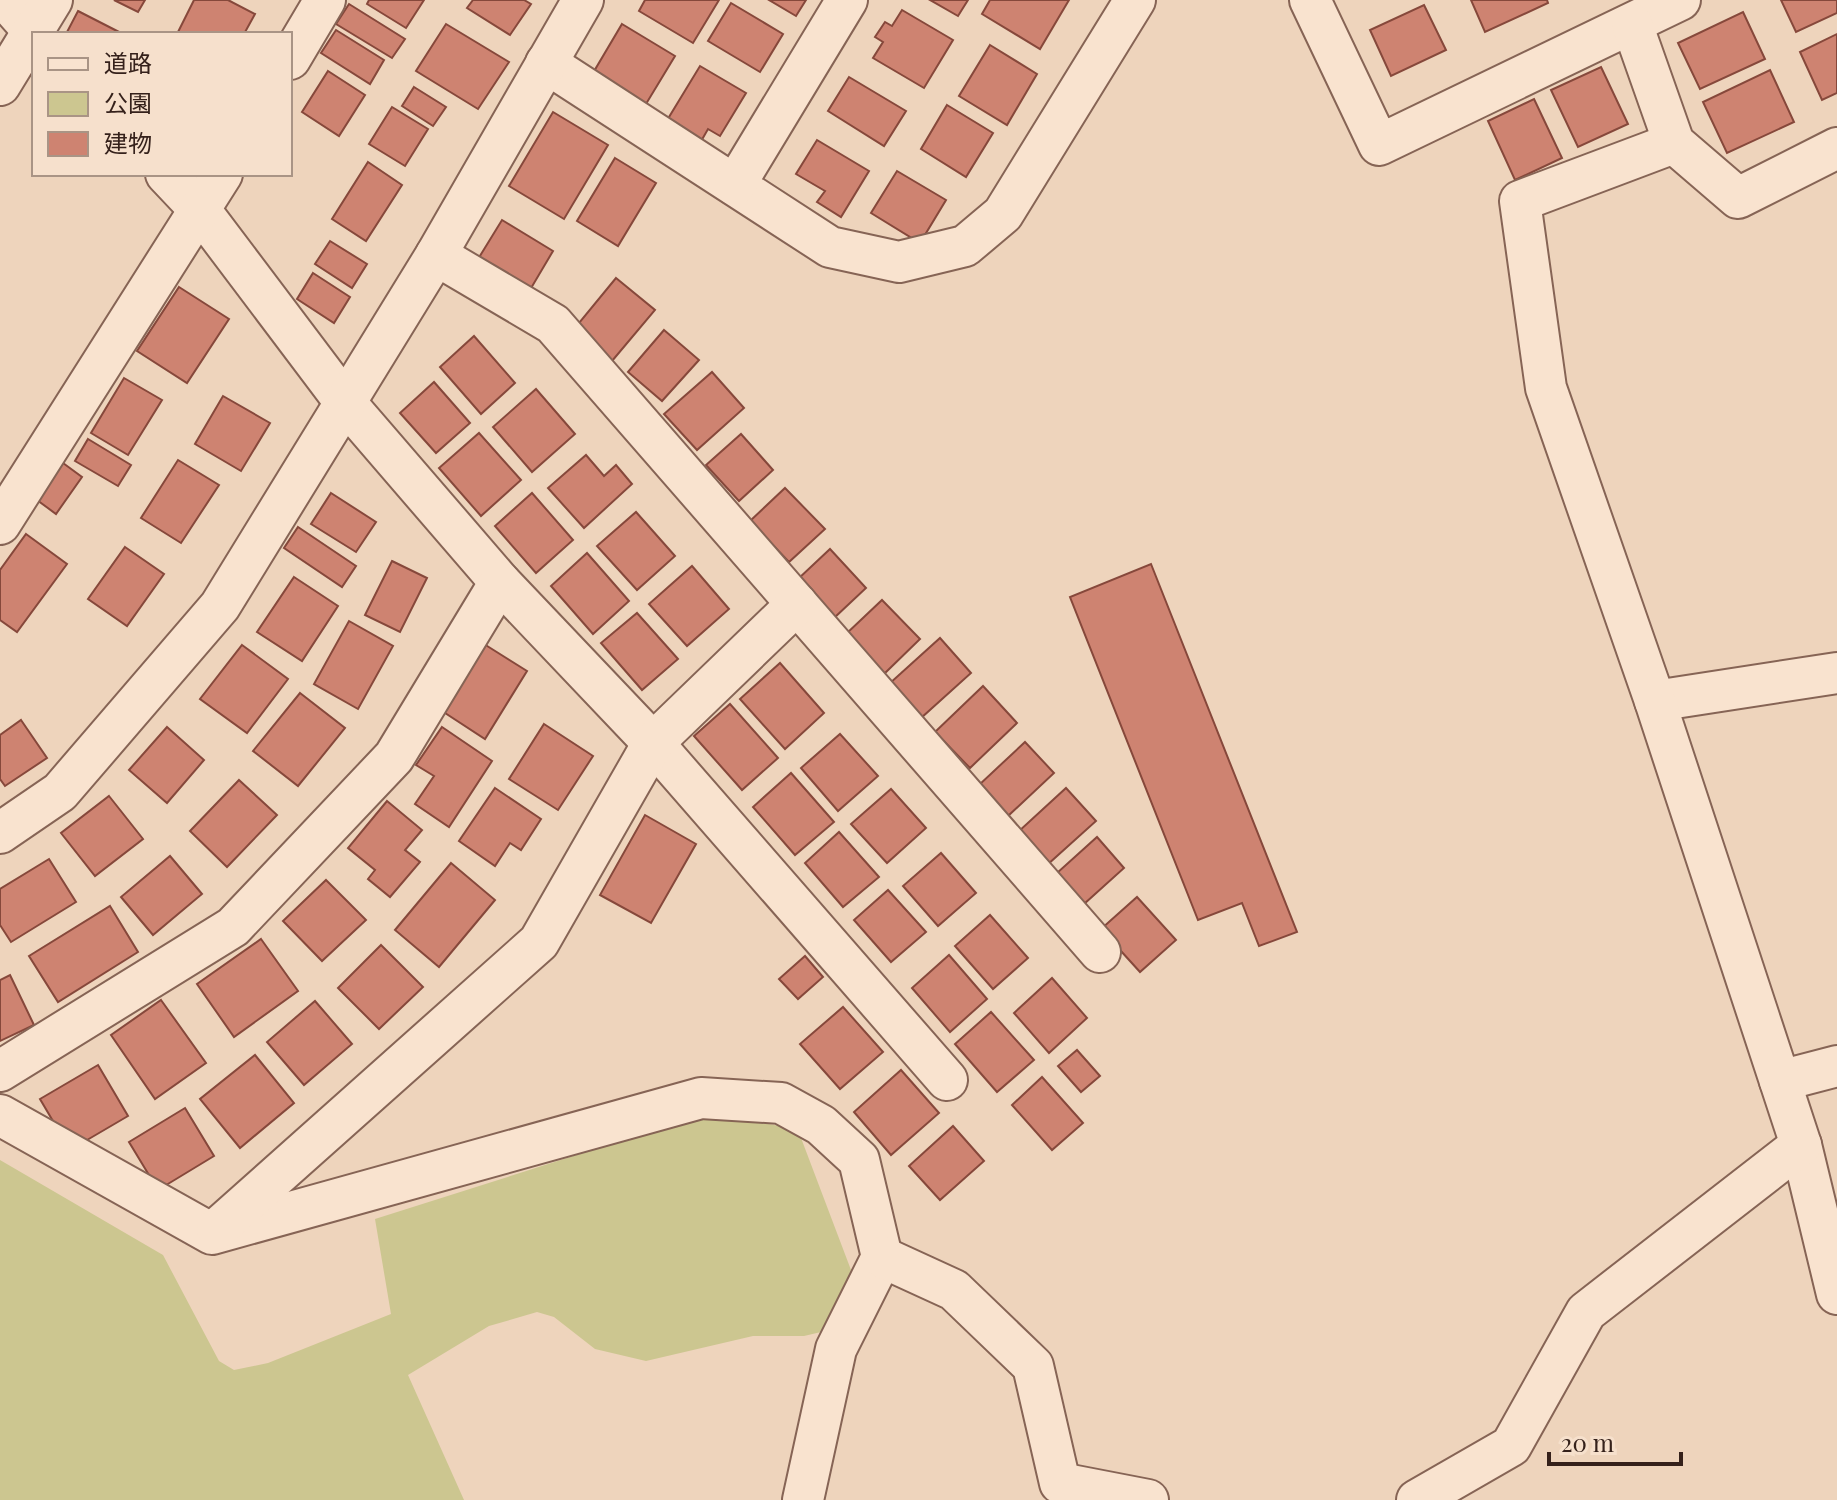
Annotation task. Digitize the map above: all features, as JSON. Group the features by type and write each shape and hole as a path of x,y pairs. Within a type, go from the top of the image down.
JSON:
{"street":[{"path":"6,0 40,22"},
{"path":"292,56 325,0"},
{"path":"0,833 60,792 220,606 436,255 583,0"},
{"path":"735,185 847,0"},
{"path":"546,63 830,247 899,262 965,246 1003,214 1135,0"},
{"path":"1310,0 1379,145 1680,0"},
{"path":"1632,24 1674,143 1738,198 1837,148"},
{"path":"0,85 32,35"},
{"path":"1674,143 1520,201 1546,388 1655,701 1801,1145 1831,1240 1837,1294"},
{"path":"168,176 200,210 344,401 500,582 653,743 947,1080"},
{"path":"0,524 221,176"},
{"path":"436,255 553,324 1100,952"},
{"path":"0,1071 233,927 394,757 500,582"},
{"path":"212,1234 539,942 653,743 797,604"},
{"path":"1655,701 1837,673"},
{"path":"1780,1081 1837,1066"},
{"path":"0,1115 212,1234 701,1098 781,1103 821,1125 859,1160 882,1257 836,1349 803,1500"},
{"path":"1417,1500 1511,1446 1586,1312 1801,1145"},
{"path":"882,1257 954,1290 1033,1366 1057,1492 1148,1500"}],"green space":[{"path":"712,1112 798,1130 851,1270 831,1319 821,1332 804,1336 753,1336 646,1361 595,1349 554,1317 537,1312 489,1326 408,1375 464,1500 0,1500 0,1160 163,1255 219,1361 234,1370 268,1363 391,1314 375,1219"}],"building":[{"path":"114,0 145,0 138,12"},
{"path":"194,0 228,0 255,14 245,32 178,32"},
{"path":"369,0 424,0 406,28 367,4"},
{"path":"473,0 524,0 531,4 510,35 467,8"},
{"path":"645,0 719,0 693,43 639,11"},
{"path":"769,0 806,0 796,16"},
{"path":"930,0 968,0 958,16"},
{"path":"990,0 1069,0 1040,49 982,14"},
{"path":"1471,0 1547,0 1548,3 1485,32"},
{"path":"1781,0 1837,0 1837,13 1796,32"},
{"path":"731,3 783,34 760,72 708,41"},
{"path":"349,4 405,39 392,58 336,24"},
{"path":"1424,5 1446,50 1391,76 1370,30"},
{"path":"902,10 953,40 924,88 873,58 883,42 875,37 885,22 892,26"},
{"path":"78,11 119,32 67,32"},
{"path":"1743,12 1765,59 1700,89 1678,43"},
{"path":"446,24 509,62 478,109 416,71"},
{"path":"622,24 675,56 646,104 593,73"},
{"path":"336,30 384,60 370,84 321,53"},
{"path":"1837,34 1837,93 1822,100 1800,52"},
{"path":"990,45 1037,74 1007,125 959,96"},
{"path":"700,66 746,93 720,136 708,129 700,143 666,122"},
{"path":"1601,67 1628,124 1578,147 1551,90"},
{"path":"1770,70 1794,122 1727,153 1703,102"},
{"path":"328,71 365,95 339,136 302,112"},
{"path":"849,77 906,111 884,146 828,111"},
{"path":"414,87 446,107 433,126 402,106"},
{"path":"1534,99 1562,158 1515,180 1488,121"},
{"path":"947,105 993,133 966,177 921,149"},
{"path":"392,107 428,129 405,166 369,144"},
{"path":"553,112 608,145 564,219 509,186"},
{"path":"817,140 869,171 841,217 817,202 825,191 796,174"},
{"path":"615,158 656,183 618,246 577,221"},
{"path":"368,162 402,185 366,241 332,219"},
{"path":"897,171 946,200 920,243 871,213"},
{"path":"502,220 553,251 527,295 475,264"},
{"path":"330,241 367,264 352,288 315,264"},
{"path":"313,273 350,297 334,323 297,299"},
{"path":"616,278 655,310 612,361 574,329"},
{"path":"179,287 229,319 187,383 137,351"},
{"path":"664,330 699,360 662,401 628,372"},
{"path":"474,336 515,383 481,414 440,367"},
{"path":"712,372 744,408 697,450 664,414"},
{"path":"124,378 162,400 128,455 91,433"},
{"path":"434,382 470,423 436,453 400,413"},
{"path":"536,389 575,434 532,472 493,427"},
{"path":"223,396 270,423 241,471 195,444"},
{"path":"479,433 521,480 481,516 439,468"},
{"path":"741,434 773,470 739,501 706,465"},
{"path":"88,439 131,465 118,486 75,461"},
{"path":"586,455 604,476 616,465 632,484 584,528 548,488"},
{"path":"178,460 219,485 181,543 141,518"},
{"path":"63,463 82,477 56,514 37,500"},
{"path":"785,488 825,529 789,562 750,521"},
{"path":"331,493 376,522 356,552 311,524"},
{"path":"532,493 573,540 536,573 495,526"},
{"path":"636,512 675,556 637,590 597,546"},
{"path":"298,527 356,566 342,587 284,548"},
{"path":"26,534 67,564 17,632 0,620 0,570"},
{"path":"125,547 164,574 127,626 88,599"},
{"path":"830,549 866,588 834,618 798,579"},
{"path":"587,553 629,601 593,634 551,586"},
{"path":"392,561 427,578 400,632 365,615"},
{"path":"1151,564 1297,932 1259,946 1242,903 1198,920 1070,597"},
{"path":"692,566 729,609 687,646 649,604"},
{"path":"294,577 338,606 302,661 257,632"},
{"path":"882,600 920,639 884,674 846,634"},
{"path":"637,613 678,659 642,690 601,643"},
{"path":"349,621 393,646 358,709 314,684"},
{"path":"940,638 971,673 921,718 889,684"},
{"path":"484,644 527,671 485,739 442,711"},
{"path":"242,645 288,679 247,733 200,699"},
{"path":"780,663 824,713 785,749 740,699"},
{"path":"983,686 1017,723 970,768 935,732"},
{"path":"300,693 345,728 298,786 253,751"},
{"path":"730,704 778,758 742,790 694,736"},
{"path":"21,720 47,758 5,786 0,779 0,735"},
{"path":"544,724 593,756 558,810 509,779"},
{"path":"167,727 204,760 167,803 129,770"},
{"path":"442,727 492,761 449,827 415,804 434,776 416,765"},
{"path":"840,734 878,776 838,811 801,768"},
{"path":"1025,742 1054,773 1008,816 979,785"},
{"path":"791,773 834,822 795,855 753,807"},
{"path":"239,780 277,815 227,867 190,831"},
{"path":"495,788 541,819 521,850 510,843 495,866 459,841"},
{"path":"1066,788 1096,821 1047,865 1018,832"},
{"path":"891,789 926,828 887,863 851,824"},
{"path":"109,796 143,839 95,876 61,833"},
{"path":"387,801 422,830 405,850 420,862 390,897 368,879 375,870 348,848"},
{"path":"645,815 696,844 651,923 600,895"},
{"path":"839,832 879,877 843,907 805,863"},
{"path":"1097,837 1124,868 1084,904 1057,873"},
{"path":"941,853 976,893 938,926 903,886"},
{"path":"170,856 202,894 153,935 121,897"},
{"path":"49,859 76,902 11,942 0,925 0,889"},
{"path":"451,863 495,900 439,967 395,930"},
{"path":"326,880 366,920 322,961 283,921"},
{"path":"888,890 926,932 891,962 854,920"},
{"path":"1137,897 1176,940 1140,972 1101,929"},
{"path":"110,906 138,952 58,1002 29,956"},
{"path":"990,915 1028,958 993,989 955,946"},
{"path":"261,939 298,991 234,1037 197,984"},
{"path":"381,945 423,987 379,1029 338,988"},
{"path":"949,955 987,999 950,1032 912,988"},
{"path":"805,956 823,977 798,999 779,979"},
{"path":"10,975 34,1025 0,1041 0,980"},
{"path":"1052,978 1087,1018 1049,1053 1014,1013"},
{"path":"161,1000 206,1063 155,1099 111,1035"},
{"path":"315,1001 352,1044 304,1085 267,1042"},
{"path":"843,1007 883,1052 840,1089 800,1044"},
{"path":"991,1012 1034,1060 997,1092 955,1044"},
{"path":"1077,1050 1100,1076 1081,1092 1058,1066"},
{"path":"255,1055 294,1103 240,1148 200,1099"},
{"path":"98,1065 128,1116 70,1150 40,1099"},
{"path":"901,1070 939,1113 891,1155 854,1112"},
{"path":"1042,1077 1083,1123 1052,1150 1012,1105"},
{"path":"185,1108 214,1156 158,1190 129,1142"},
{"path":"953,1126 984,1161 940,1200 909,1166"}]}
